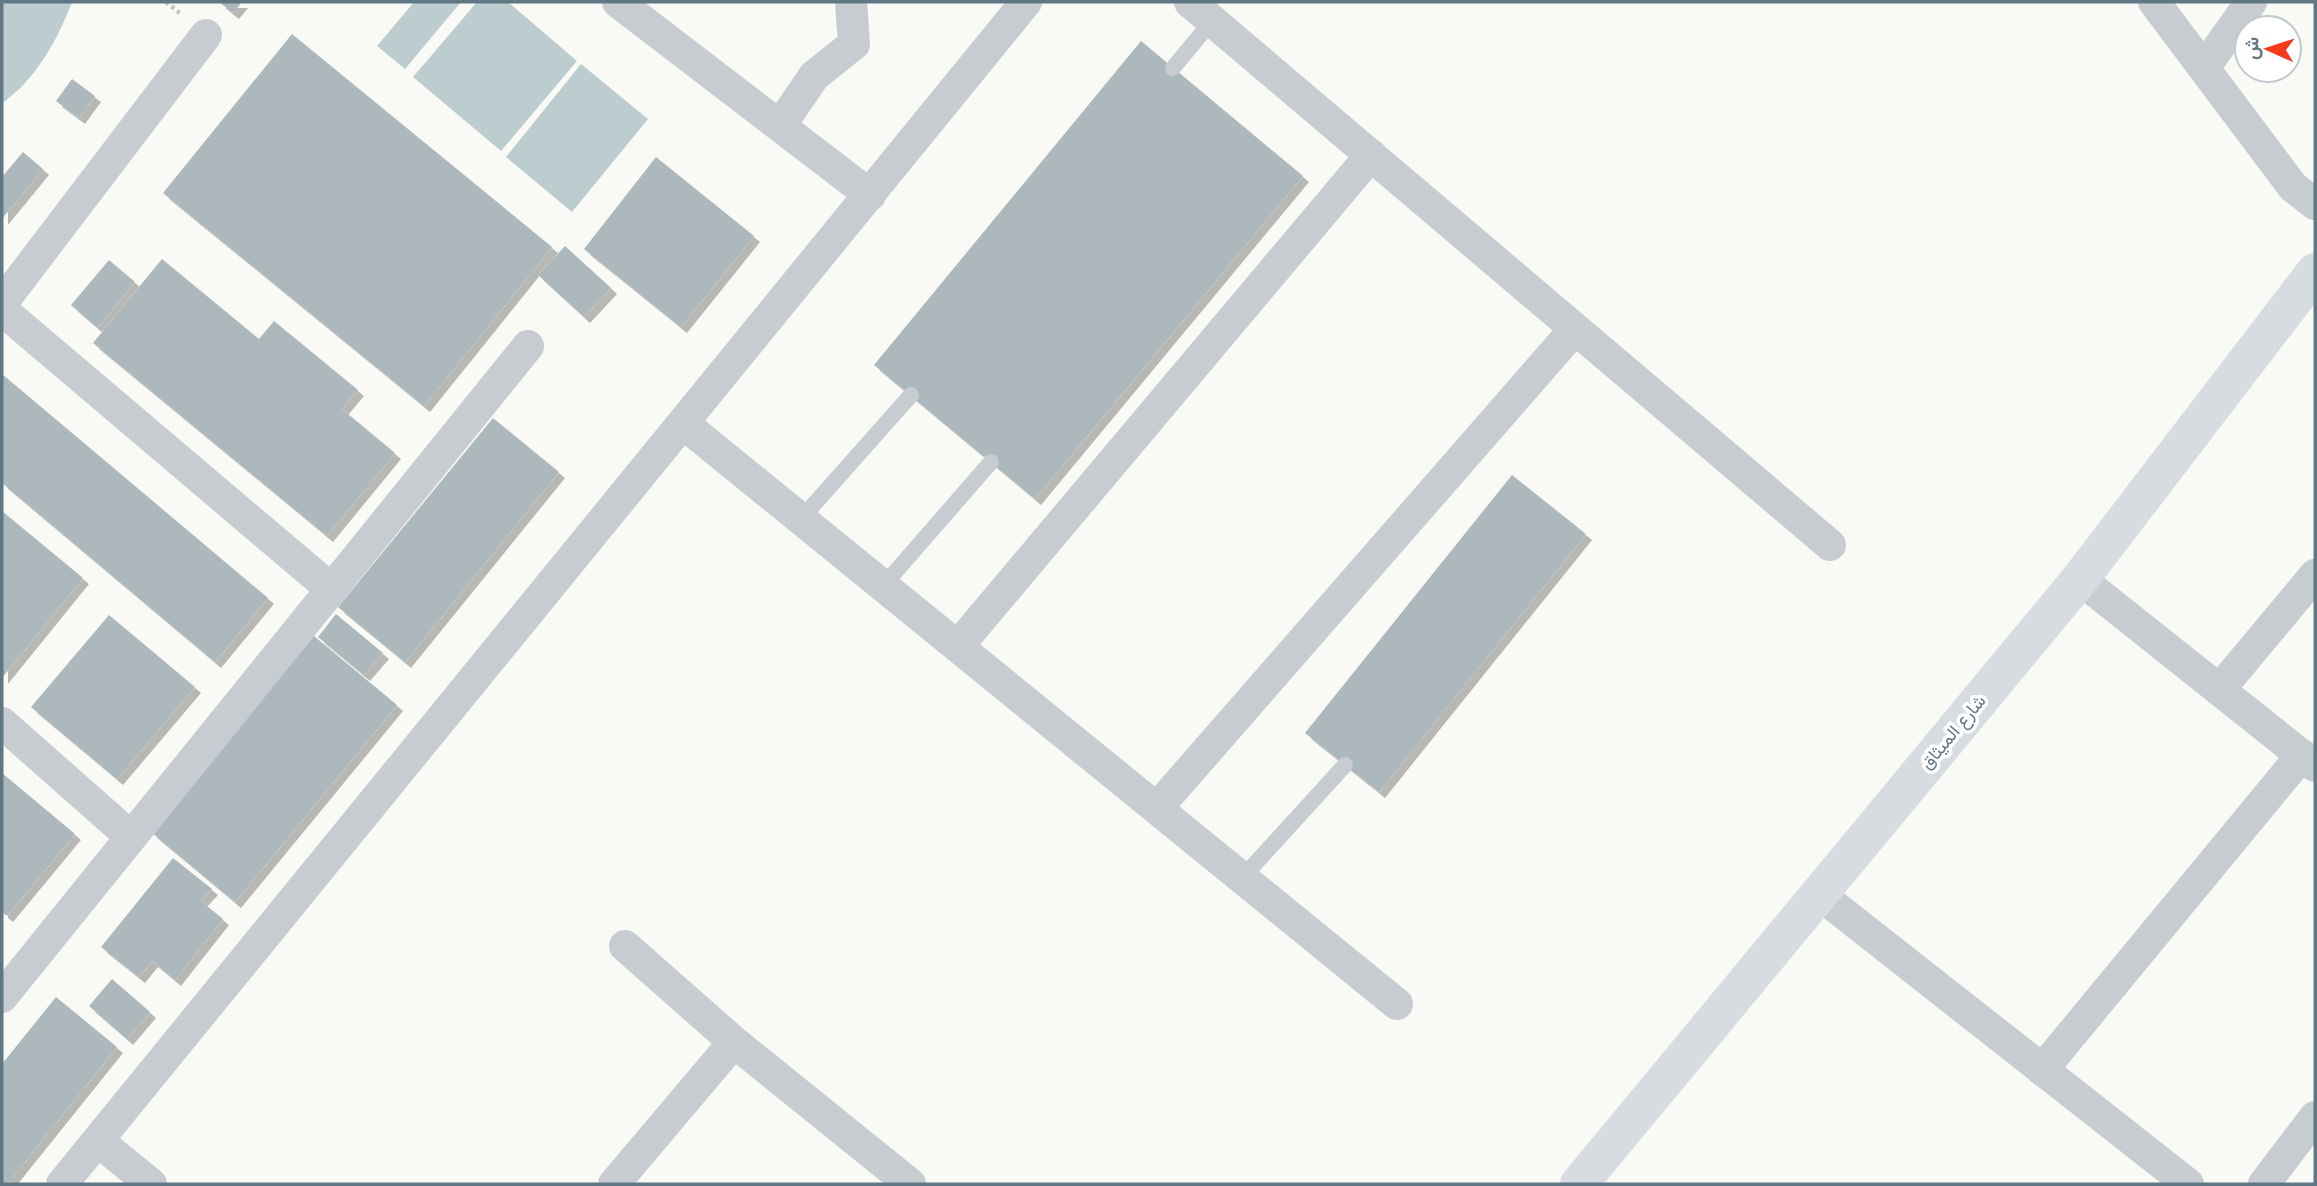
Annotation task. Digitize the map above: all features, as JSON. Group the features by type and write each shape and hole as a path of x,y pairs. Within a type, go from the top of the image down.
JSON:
{"street":[{"path":"618,2 870,195"},
{"path":"780,126 814,76 854,44 851,2"},
{"path":"62,1184 1026,2"},
{"path":"2154,2 2293,187 2315,204"},
{"path":"2204,68 2251,2"},
{"path":"1201,11 1830,545"},
{"path":"2,303 206,35"},
{"path":"958,646 1371,155"},
{"name":"شارع الميثاق","path":"1579,1184 2080,579 2315,272"},
{"path":"2,310 331,589"},
{"path":"1157,808 1575,329"},
{"path":"2,997 528,346"},
{"path":"684,424 1397,1004"},
{"path":"2219,690 2315,575"},
{"path":"2042,1070 2308,761 2080,579"},
{"path":"2,723 130,836"},
{"path":"1819,894 2188,1184"},
{"path":"625,946 734,1042 909,1184"},
{"path":"614,1184 734,1042"},
{"path":"2264,1184 2315,1117"},
{"path":"98,1141 151,1184"}],"lane":[{"path":"1173,68 1201,11"},
{"path":"801,519 911,395"},
{"path":"883,586 991,462"},
{"path":"1242,878 1345,765"}],"shaded area":[{"path":"2,2 72,2 60,30 35,71 2,103"},
{"path":"414,2 461,2 405,69 377,46"},
{"path":"477,2 508,2 577,61 501,151 413,77"},
{"path":"581,64 648,119 572,212 506,157"}],"building":[{"path":"219,2 242,2 233,13"},
{"path":"292,34 552,247 424,406 163,193"},
{"path":"1141,41 1303,176 1035,499 874,365"},
{"path":"72,79 95,96 79,118 56,101"},
{"path":"23,152 43,169 2,219 2,177"},
{"path":"656,157 754,236 681,327 584,249"},
{"path":"565,246 611,288 584,317 538,275"},
{"path":"162,259 259,339 274,321 358,390 342,409 395,453 327,536 93,343"},
{"path":"109,260 135,282 98,328 71,305"},
{"path":"2,374 268,598 215,662 2,483"},
{"path":"493,418 559,472 405,662 338,607"},
{"path":"1512,475 1586,534 1379,792 1305,733"},
{"path":"2,511 83,578 2,678"},
{"path":"336,614 383,653 364,675 318,637"},
{"path":"109,615 195,687 117,779 31,707"},
{"path":"314,636 397,705 235,902 151,832"},
{"path":"2,773 75,834 7,916 2,912"},
{"path":"173,858 212,889 201,901 223,919 175,980 152,961 139,977 101,947"},
{"path":"112,979 150,1012 127,1039 89,1006"},
{"path":"56,997 117,1047 7,1184 2,1184 2,1064"}]}
